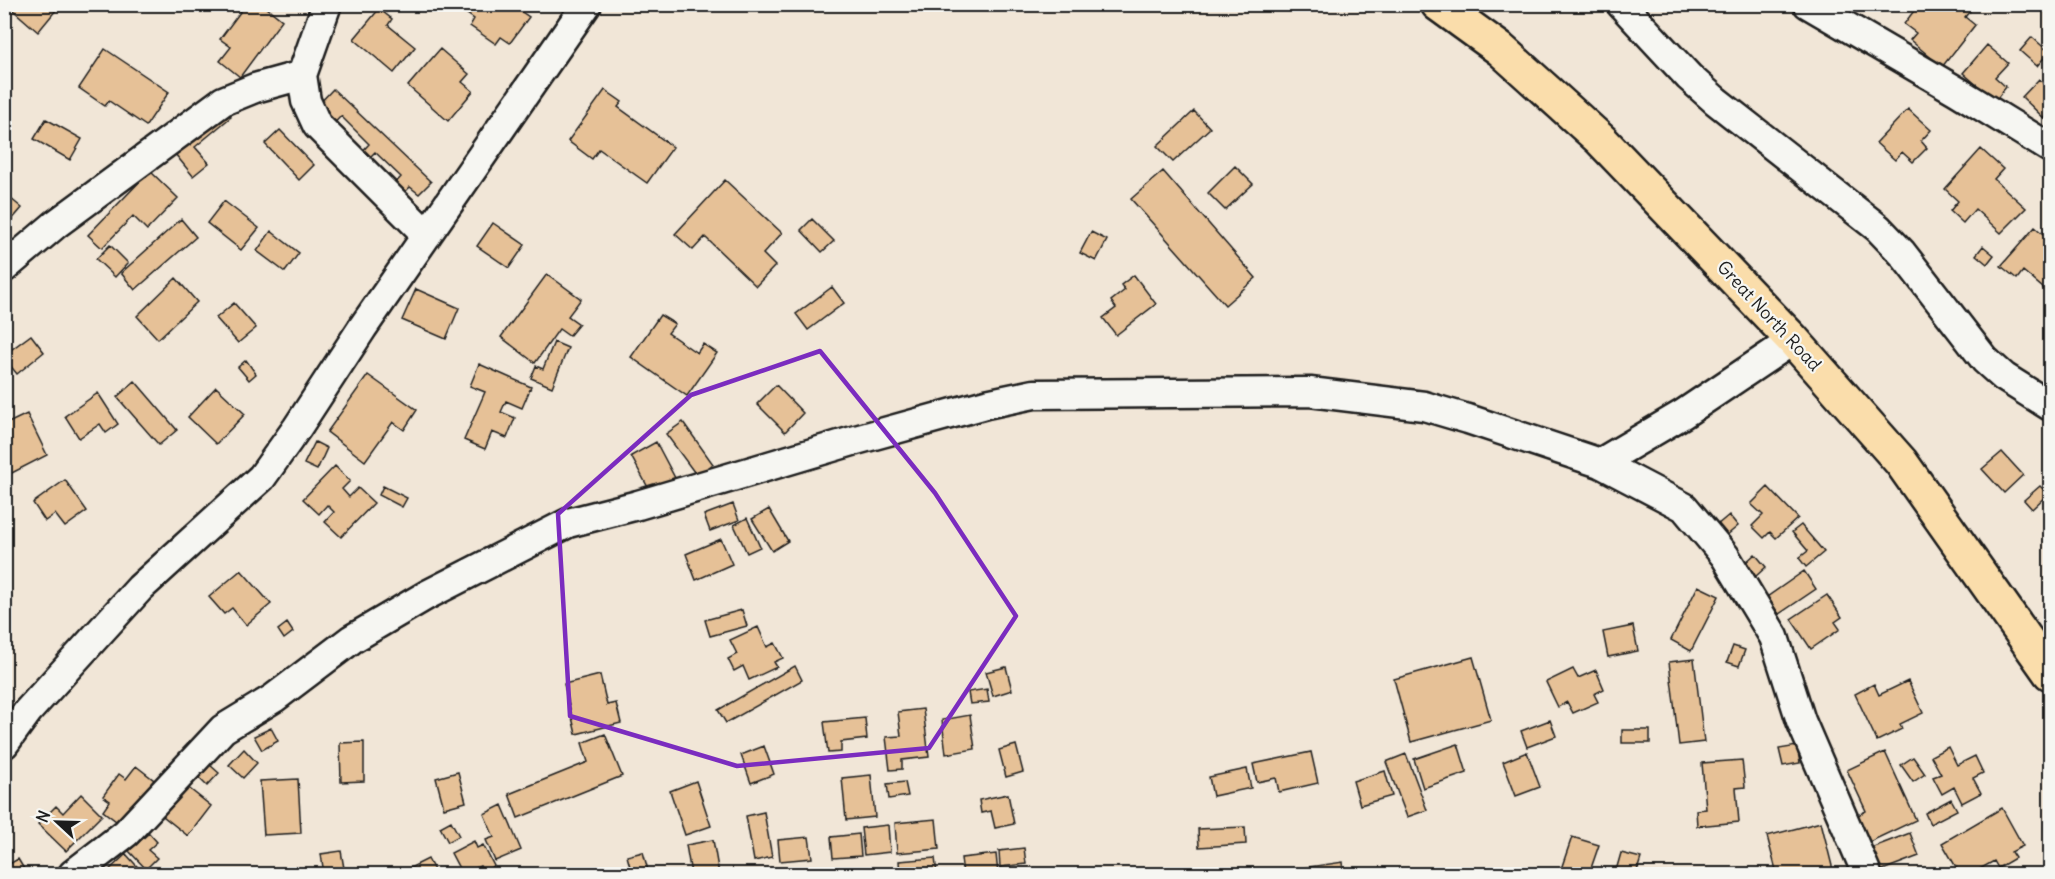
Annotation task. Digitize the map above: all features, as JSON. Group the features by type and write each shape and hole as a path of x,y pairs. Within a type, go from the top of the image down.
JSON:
{"highway":[{"name":"Great North Road","path":"1438,4 1500,49 1601,140 1793,340 1901,462 2050,673"}],"street":[{"path":"327,4 302,75 306,101 317,125 427,235"},
{"path":"4,744 28,711 140,588 262,477 587,4"},
{"path":"1621,4 1689,77 1878,228 1902,253 1985,360 2004,377 2050,406"},
{"path":"1808,4 2050,148"},
{"path":"4,268 56,224 223,101 255,88 302,75"},
{"path":"1600,463 1683,414 1793,340"},
{"path":"73,874 126,833 223,729 274,698 352,639 447,585 568,523 638,505 845,443 986,404 1034,394 1310,392 1424,406 1468,418 1600,463 1684,507 1725,556 1774,637 1801,720 1867,874"}],"highlighted area":[{"path":"820,351 935,493 1016,616 929,748 737,766 570,716 558,514 691,395"}],"building":[{"path":"6,4 61,4 38,32"},
{"path":"246,4 262,4 282,20 240,77 220,61 231,47 220,39"},
{"path":"468,4 510,4 529,17 510,43 501,37 496,44 470,26 474,19 463,11"},
{"path":"1919,4 1926,8 1929,4 1974,6 1965,17 1975,25 1942,67 1910,40 1916,33 1904,24"},
{"path":"379,9 392,19 388,25 415,47 394,73 354,39"},
{"path":"2032,37 2049,52 2037,66 2020,51"},
{"path":"1987,45 2008,63 1995,77 2006,87 1995,101 1963,73"},
{"path":"105,49 169,92 146,126 109,101 105,106 79,88"},
{"path":"440,49 469,74 462,82 473,91 448,121 408,86"},
{"path":"2039,79 2050,89 2050,124 2022,97"},
{"path":"333,89 431,182 419,194 410,187 400,197 391,188 401,177 375,152 365,162 358,156 369,144 341,116 328,130 317,106"},
{"path":"605,90 622,102 618,107 673,147 647,183 599,149 592,159 568,141"},
{"path":"222,107 231,117 195,147 209,163 193,176 171,149"},
{"path":"1908,109 1931,130 1921,141 1927,148 1913,162 1902,152 1895,160 1876,143"},
{"path":"1194,111 1210,128 1173,162 1157,146"},
{"path":"46,119 82,139 70,160 34,139"},
{"path":"280,130 314,165 299,180 265,144"},
{"path":"1981,149 2003,169 1994,179 2026,208 2001,233 1975,209 1963,223 1950,211 1958,201 1945,189"},
{"path":"1235,166 1253,184 1225,210 1208,193"},
{"path":"150,171 178,198 147,230 133,216 102,248 88,235"},
{"path":"1163,171 1256,278 1225,305 1131,199"},
{"path":"725,180 782,233 763,254 775,266 756,286 705,237 693,250 675,234"},
{"path":"4,193 22,208 4,229"},
{"path":"224,201 259,228 241,250 207,223"},
{"path":"181,219 196,237 135,290 121,273"},
{"path":"812,219 834,241 822,252 801,230"},
{"path":"493,223 525,245 509,268 477,246"},
{"path":"2050,225 2049,293 2023,271 2017,279 2001,266 2035,227 2043,234"},
{"path":"271,231 299,253 285,272 257,251"},
{"path":"1091,232 1107,240 1096,261 1080,253"},
{"path":"110,245 128,263 115,277 96,259"},
{"path":"1983,246 1994,255 1987,264 1976,255"},
{"path":"547,274 581,299 568,316 579,324 569,336 559,329 535,363 501,337"},
{"path":"1134,275 1156,304 1116,335 1103,318 1116,308 1111,301 1125,290 1121,285"},
{"path":"176,278 197,302 158,339 137,316"},
{"path":"832,287 844,303 808,330 796,314"},
{"path":"416,289 459,308 446,339 402,320"},
{"path":"234,303 256,328 238,343 216,318"},
{"path":"660,315 675,324 668,333 697,353 703,344 717,353 687,396 631,357"},
{"path":"31,335 44,352 17,374 4,355"},
{"path":"554,342 568,348 552,387 531,378 536,366 543,369"},
{"path":"246,360 256,374 249,380 238,367"},
{"path":"479,364 531,387 522,408 506,401 501,412 515,418 507,438 492,432 485,449 464,440 485,392 470,386"},
{"path":"368,375 417,410 404,430 393,422 365,461 327,432"},
{"path":"135,381 177,430 159,445 117,397"},
{"path":"776,385 803,413 785,432 757,404"},
{"path":"216,387 245,414 216,444 188,417"},
{"path":"98,393 118,424 106,433 100,424 79,438 65,416"},
{"path":"27,414 47,455 4,477 4,446 6,445 4,425"},
{"path":"683,422 713,464 697,476 666,434"},
{"path":"315,442 327,448 317,470 304,464"},
{"path":"656,442 675,478 650,491 631,456"},
{"path":"2002,452 2023,475 2004,493 1982,469"},
{"path":"335,466 350,481 342,489 349,497 358,488 374,503 341,537 325,522 334,512 327,505 319,514 303,499"},
{"path":"65,480 87,511 65,527 55,514 45,521 33,503"},
{"path":"383,486 407,498 402,507 379,495"},
{"path":"2040,486 2048,494 2032,509 2024,500"},
{"path":"1768,487 1798,518 1776,538 1770,532 1764,538 1752,526 1763,515 1751,504"},
{"path":"733,504 739,520 710,531 704,515"},
{"path":"769,509 788,541 772,551 752,519"},
{"path":"1729,515 1738,526 1726,536 1717,525"},
{"path":"747,518 760,547 747,553 734,525"},
{"path":"1801,525 1824,552 1806,567 1799,558 1808,551 1792,532"},
{"path":"721,539 732,564 696,580 686,554"},
{"path":"1755,554 1766,567 1755,577 1744,564"},
{"path":"241,570 271,604 246,625 232,608 224,614 209,597"},
{"path":"1804,571 1816,589 1779,614 1767,597"},
{"path":"1698,586 1719,596 1691,651 1671,640"},
{"path":"1827,595 1842,617 1835,622 1840,629 1811,649 1791,619"},
{"path":"742,610 747,626 710,636 705,620"},
{"path":"287,623 293,632 284,639 278,630"},
{"path":"1633,626 1638,651 1608,657 1603,632"},
{"path":"758,627 767,647 775,643 783,658 774,662 777,667 749,680 743,666 734,671 728,659 737,654 730,640"},
{"path":"1733,646 1745,650 1739,666 1727,662"},
{"path":"1473,657 1491,720 1411,742 1394,679"},
{"path":"1694,659 1704,742 1679,745 1669,662"},
{"path":"795,666 802,680 726,723 718,710"},
{"path":"1006,667 1012,690 993,696 986,672"},
{"path":"1573,669 1578,678 1596,670 1604,689 1594,694 1598,702 1573,713 1567,702 1558,707 1546,682"},
{"path":"600,675 607,705 616,703 621,723 576,734 564,684"},
{"path":"1908,681 1923,713 1900,724 1902,729 1877,741 1855,694 1874,684 1879,695"},
{"path":"987,689 989,702 970,704 968,692"},
{"path":"923,709 929,757 902,760 902,769 890,770 886,737 901,736 898,712"},
{"path":"970,715 975,749 946,754 942,720"},
{"path":"865,718 867,739 841,742 841,752 828,753 824,722"},
{"path":"1550,720 1556,736 1527,747 1521,731"},
{"path":"271,728 278,741 262,750 254,736"},
{"path":"1622,730 1650,730 1650,743 1622,743"},
{"path":"605,734 622,776 518,818 509,794 588,762 582,743"},
{"path":"364,742 364,781 341,782 340,743"},
{"path":"1458,744 1467,773 1423,788 1414,759"},
{"path":"1016,745 1023,772 1006,777 999,750"},
{"path":"764,746 774,774 751,783 741,755"},
{"path":"1797,746 1800,763 1783,766 1779,749"},
{"path":"1948,747 1957,765 1975,756 1983,773 1973,778 1981,793 1962,803 1954,787 1942,794 1933,777 1941,774 1931,756"},
{"path":"244,749 257,763 243,778 229,765"},
{"path":"1311,752 1318,783 1279,792 1276,778 1257,782 1253,764"},
{"path":"1527,752 1540,787 1516,796 1503,762"},
{"path":"1885,752 1916,820 1865,844 1854,817 1866,811 1847,770"},
{"path":"1406,754 1427,810 1407,817 1386,762"},
{"path":"1913,757 1925,774 1913,782 1901,765"},
{"path":"1742,760 1745,787 1736,788 1739,822 1697,826 1696,810 1706,809 1702,763"},
{"path":"210,765 219,773 207,786 198,777"},
{"path":"136,766 154,780 120,824 103,811 110,801 103,796 119,774 126,779"},
{"path":"1247,769 1251,788 1213,796 1209,777"},
{"path":"1385,771 1392,796 1360,805 1353,781"},
{"path":"458,772 466,802 444,808 436,778"},
{"path":"871,775 875,817 846,820 842,778"},
{"path":"298,779 301,833 264,835 260,781"},
{"path":"696,781 711,826 685,835 670,791"},
{"path":"905,782 908,796 889,799 887,784"},
{"path":"186,786 211,806 188,836 163,816"},
{"path":"81,794 102,815 66,851 38,824 56,806 63,813"},
{"path":"1008,794 1014,824 995,828 991,811 981,813 979,800"},
{"path":"1951,799 1957,810 1930,824 1925,813"},
{"path":"502,805 521,850 495,861 486,840 494,837 484,814"},
{"path":"2002,808 2023,846 2011,852 2015,858 1998,868 1994,861 1971,874 1960,874 1942,843"},
{"path":"764,812 772,857 754,861 746,816"},
{"path":"936,819 939,849 897,853 895,823"},
{"path":"451,821 459,836 448,842 440,827"},
{"path":"1821,822 1834,874 1777,874 1767,836"},
{"path":"888,825 890,852 864,855 861,828"},
{"path":"1245,827 1246,844 1199,847 1198,829"},
{"path":"149,833 157,842 148,850 157,858 146,869 129,851"},
{"path":"1910,833 1919,856 1872,874 1863,851"},
{"path":"859,834 861,856 833,858 831,837"},
{"path":"809,837 812,858 780,861 778,840"},
{"path":"1572,837 1599,845 1589,874 1560,872"},
{"path":"713,840 719,874 691,874 686,845"},
{"path":"474,841 477,848 483,845 494,866 483,872 480,866 462,874 451,853"},
{"path":"1024,848 1026,864 1000,867 999,851"},
{"path":"341,851 345,874 324,874 321,854"},
{"path":"643,852 649,874 632,874 627,856"},
{"path":"1621,853 1641,858 1636,874 1615,874"},
{"path":"126,854 142,874 105,874"},
{"path":"996,854 998,874 963,874 961,858"},
{"path":"935,858 937,874 900,874 899,861"},
{"path":"18,859 27,874 4,874 4,867"},
{"path":"428,859 436,874 398,874"},
{"path":"1343,862 1344,874 1304,874 1303,868"}]}
